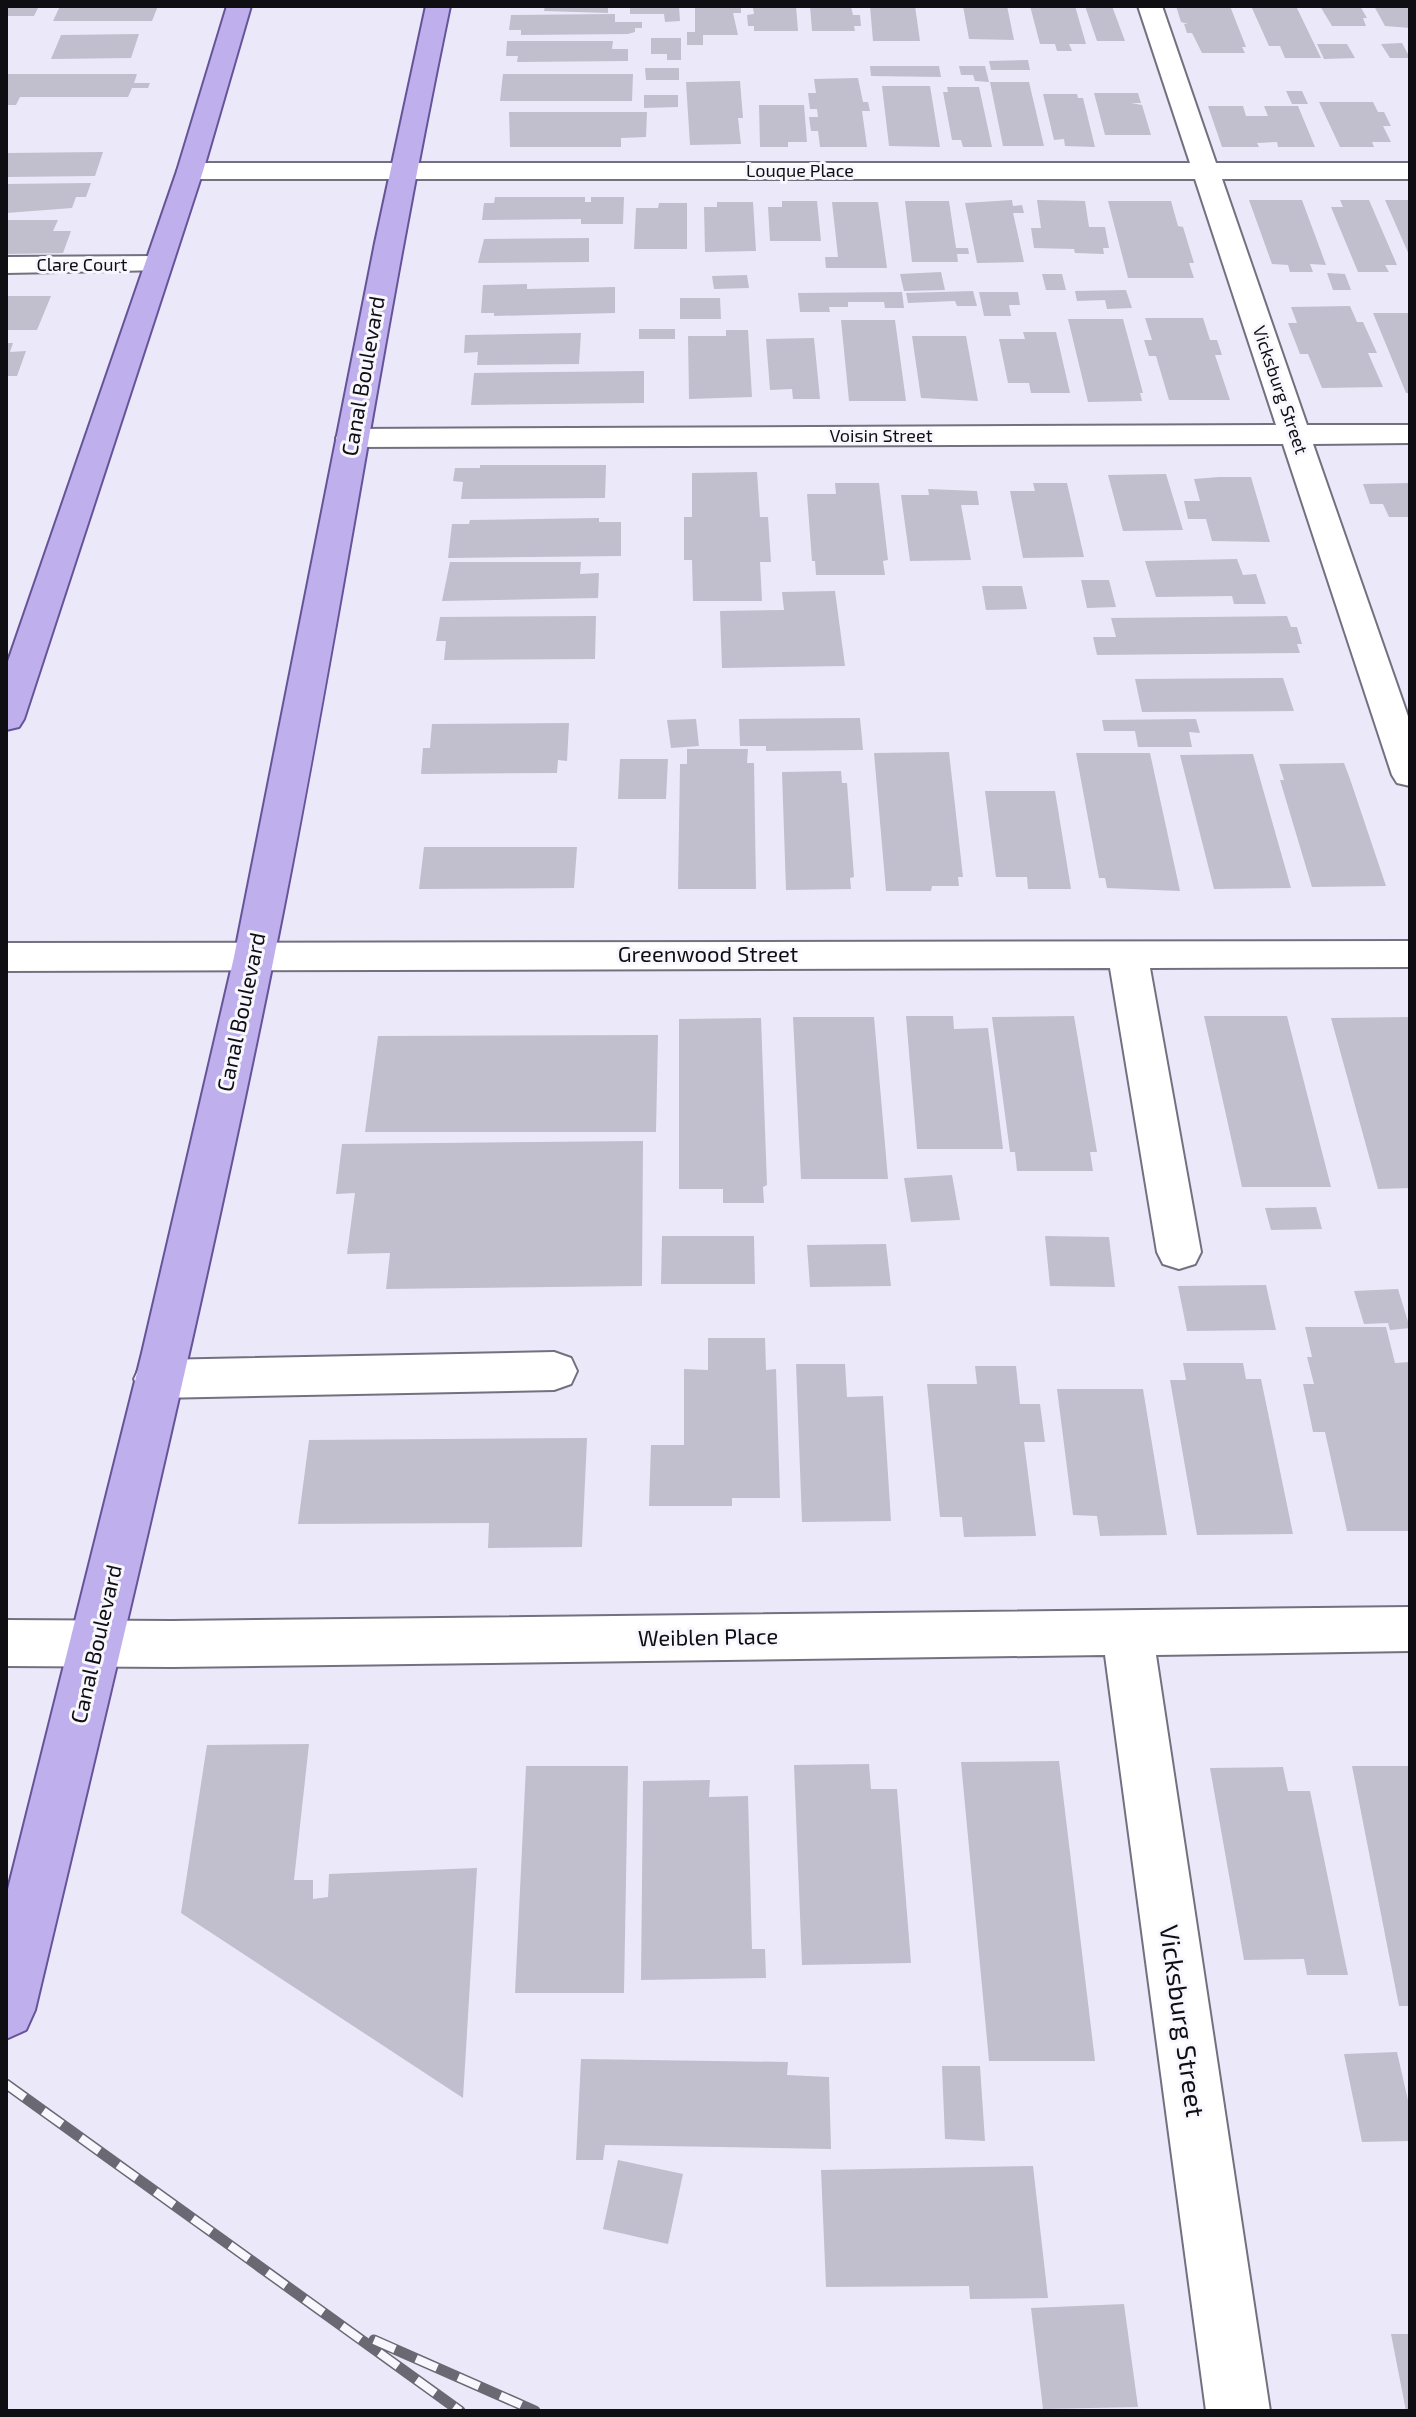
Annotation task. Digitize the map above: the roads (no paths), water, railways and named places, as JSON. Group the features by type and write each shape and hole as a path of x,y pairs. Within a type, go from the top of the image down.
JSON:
{"main road":[{"path":"6,719 190,171 239,6"},
{"name":"Canal Boulevard","path":"6,2010 96,1644 254,955 400,171 438,6"}],"street":[{"name":"Vicksburg Street","path":"1150,6 1410,775"},
{"name":"Louque Place","path":"190,171 1410,171"},
{"name":"Clare Court","path":"6,265 157,264"},
{"name":"Voisin Street","path":"351,438 1410,434"},
{"path":"1128,954 1179,1252"},
{"name":"Greenwood Street","path":"6,957 1410,954"},
{"path":"157,1379 554,1371"},
{"name":"Weiblen Place","path":"6,1643 1410,1629"},
{"name":"Vicksburg Street","path":"1127,1631 1238,2411"}],"railway":[{"path":"6,2084 460,2411"},
{"path":"374,2340 535,2411"}]}
